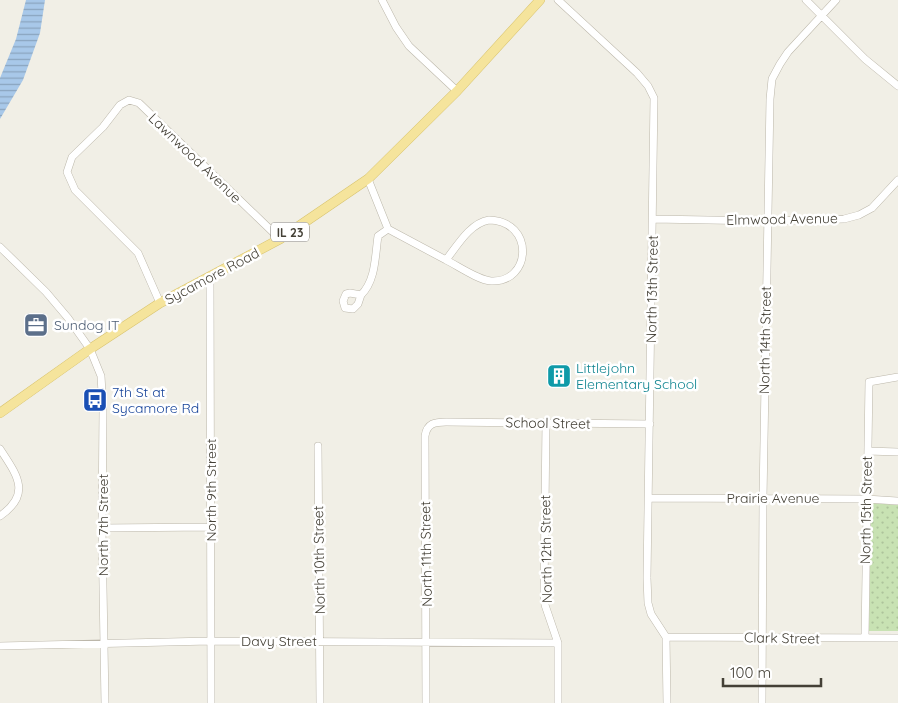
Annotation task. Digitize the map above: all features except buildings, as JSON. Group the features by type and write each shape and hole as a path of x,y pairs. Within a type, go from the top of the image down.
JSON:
{"main road":[{"name":"Sycamore Road","path":"0,413 90,349 160,303 280,239 368,179 457,91 540,0"}],"street":[{"path":"382,0 399,32 409,46 457,91"},
{"name":"North 13th Street","path":"558,0 637,74 651,91 655,107 648,603 651,614 666,637"},
{"path":"806,0 865,59 898,86"},
{"name":"North 14th Street","path":"762,703 761,638 766,221 772,79 788,52 836,0"},
{"name":"Lawnwood Avenue","path":"160,303 134,247 75,190 67,172 72,157 123,102 129,100 138,103 280,239"},
{"path":"368,179 388,229 446,260 480,278 489,281 508,277 518,267 523,254 522,244 518,234 511,227 500,221 485,221 472,228 446,260"},
{"name":"Elmwood Avenue","path":"653,219 831,220 859,215 878,203 898,180"},
{"path":"361,295 371,280 378,236 388,229"},
{"name":"North 7th Street","path":"0,247 46,292 90,349 101,376 103,410 102,528 105,703"},
{"name":"North 9th Street","path":"210,276 211,703"},
{"name":"North 15th Street","path":"865,638 868,382 898,377"},
{"name":"School Street","path":"446,422 650,424"},
{"name":"North 11th Street","path":"426,703 425,436 426,429 431,424 446,422"},
{"name":"North 12th Street","path":"546,422 544,595 545,605 558,643 558,703"},
{"name":"North 10th Street","path":"318,446 320,703"},
{"path":"0,450 15,473 19,487 17,500 11,508 0,516"},
{"path":"868,451 898,452"},
{"name":"Prairie Avenue","path":"649,498 866,499 897,501"},
{"path":"102,528 211,527"},
{"path":"666,637 667,703"},
{"name":"Clark Street","path":"666,637 898,638"},
{"name":"Davy Street","path":"0,646 210,641 558,643"}],"green space":[{"path":"871,503 898,505 898,631 869,631"}],"water":[{"path":"26,0 45,0 40,33 23,80 0,119 0,78 16,39"}],"place":[{"name":"Sundog IT","path":"36,325"},
{"name":"Littlejohn Elementary School","path":"559,376"},
{"name":"7th St at Sycamore Rd","path":"95,400"}]}
